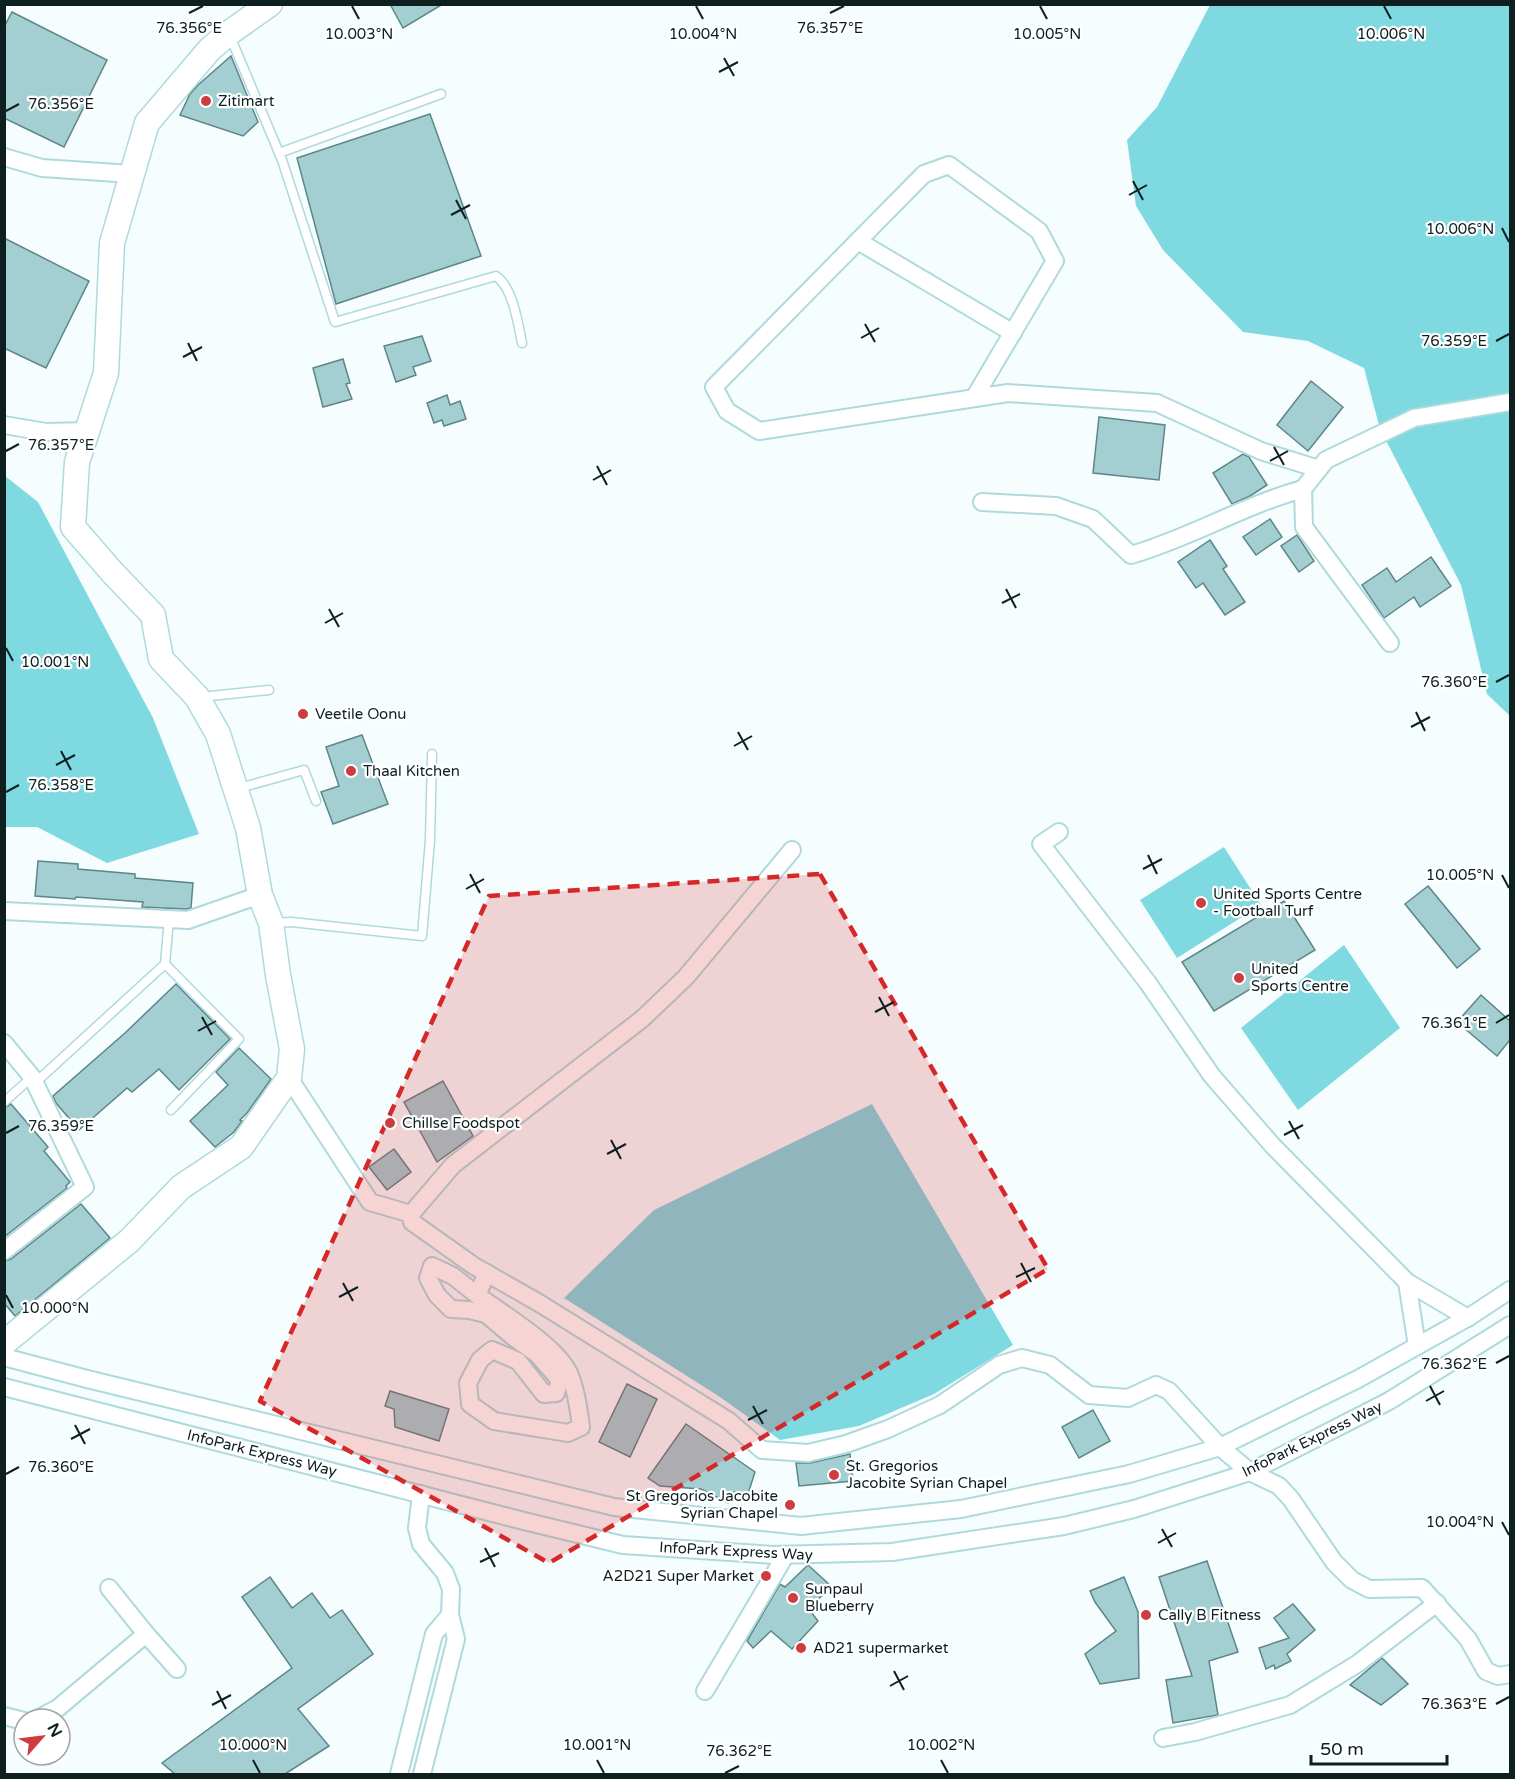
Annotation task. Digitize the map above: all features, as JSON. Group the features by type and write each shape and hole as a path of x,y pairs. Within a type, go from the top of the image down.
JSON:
{"street":[{"path":"4,1344 129,1241 181,1187 241,1147 289,1078 292,1049 271,923 260,895 248,828 219,734 197,697 161,659 153,615 73,527 77,462 106,373 112,243 147,123 210,48 270,4"},
{"path":"4,157 42,168 132,174"},
{"path":"974,398 1055,261 1039,231 949,165 924,174 714,387 727,411 759,430 1008,393 1157,403 1261,451 1318,469"},
{"path":"858,241 1013,333"},
{"path":"982,502 1056,506 1074,512 1093,519 1131,555 1164,546 1274,497 1303,489 1326,460 1414,418 1510,402"},
{"path":"4,425 46,432 87,431"},
{"path":"1303,489 1304,527 1390,643"},
{"path":"1059,832 1041,844 1148,983 1212,1076 1273,1146 1407,1282 1468,1318"},
{"path":"792,850 686,977 642,1019 453,1165 411,1214 412,1222 487,1273 729,1420 762,1450 808,1453 846,1444 888,1430 940,1405 999,1365 1022,1359 1050,1365 1089,1395 1128,1398 1156,1385 1168,1391 1220,1447 1250,1472 1279,1486 1334,1562 1352,1580 1369,1589 1422,1588 1468,1639 1486,1671 1498,1676 1510,1674"},
{"path":"4,911 189,920 260,895"},
{"path":"4,1043 34,1080 85,1187 4,1251"},
{"path":"289,1078 370,1202 411,1214"},
{"path":"432,1266 453,1276 477,1295 558,1357 569,1374 579,1409 581,1427 568,1433 494,1421 470,1404 468,1383 480,1360 492,1350 518,1361 544,1394 556,1393 560,1380 537,1354 486,1314 451,1309 437,1295 428,1278 432,1266"},
{"path":"477,1295 487,1273"},
{"path":"1407,1282 1417,1346"},
{"name":"InfoPark Express Way","path":"4,1357 614,1507 801,1526 961,1509 1129,1474 1220,1447 1358,1379 1468,1318 1510,1290"},
{"name":"InfoPark Express Way","path":"4,1387 623,1545 785,1556 892,1552 1064,1526 1134,1509 1250,1472 1389,1401 1510,1325"},
{"path":"421,1494 417,1528 421,1544 445,1573 451,1589 450,1615 456,1639 422,1774"},
{"path":"705,1691 785,1556"},
{"path":"109,1588 177,1669"},
{"path":"1163,1738 1195,1732 1290,1705 1357,1664 1437,1603"},
{"path":"399,1774 434,1634 450,1615"},
{"path":"59,1707 146,1634"}],"lane":[{"path":"229,33 279,153 335,322 496,276 502,281 516,313 522,343"},
{"path":"279,153 441,94"},
{"path":"197,697 269,690"},
{"path":"271,923 291,922 422,936 430,840 432,754"},
{"path":"236,789 304,770 315,801"},
{"path":"4,1102 34,1080 165,964 170,919"},
{"path":"165,964 239,1039 171,1110"}],"highlighted area":[{"path":"820,874 1048,1269 549,1563 260,1401 489,896"}],"shaded area":[{"path":"1210,5 1510,5 1510,716 1487,694 1461,585 1380,429 1364,368 1308,341 1243,332 1163,250 1136,206 1127,140 1157,107"},
{"path":"5,476 38,502 153,718 199,834 107,863 37,827 5,827"},
{"name":"United Sports Centre - Football Turf","path":"1224,847 1261,905 1177,958 1140,900"},
{"path":"1344,945 1400,1028 1298,1110 1241,1028"},
{"path":"872,1104 1013,1345 934,1394 859,1426 780,1440 720,1397 564,1298 654,1210"}],"building":[{"path":"390,4 443,4 403,28"},
{"path":"12,12 107,60 64,147 4,118 4,27"},
{"path":"231,56 258,122 243,136 180,115 190,94"},
{"path":"430,114 481,256 336,304 297,158"},
{"path":"4,238 89,281 46,368 4,348"},
{"path":"422,336 431,361 413,367 416,375 396,382 384,346"},
{"path":"343,359 350,383 346,384 352,399 323,407 313,368"},
{"path":"1311,381 1343,407 1308,451 1277,425"},
{"path":"447,395 450,405 460,401 466,419 444,426 442,420 434,423 427,403"},
{"path":"1099,417 1165,425 1159,480 1093,473"},
{"path":"1243,454 1249,457 1267,485 1232,504 1213,473"},
{"path":"1270,519 1282,537 1256,555 1243,537"},
{"path":"1297,535 1314,561 1299,572 1281,546"},
{"path":"1210,540 1227,566 1223,569 1245,602 1225,615 1203,583 1196,588 1178,562"},
{"path":"1431,557 1451,586 1420,607 1414,597 1384,618 1362,585 1387,568 1396,582"},
{"path":"362,735 388,804 333,824 321,792 339,786 326,747"},
{"path":"38,861 78,864 78,869 135,874 135,878 193,883 191,908 142,907 143,902 35,896"},
{"path":"1428,886 1480,949 1457,968 1405,904"},
{"path":"1284,901 1315,950 1214,1011 1182,962"},
{"path":"176,984 230,1039 179,1090 159,1069 132,1092 127,1088 79,1130 56,1103 53,1096 125,1033"},
{"path":"1481,995 1510,1021 1510,1040 1497,1056 1457,1022"},
{"path":"239,1048 271,1079 240,1120 242,1121 234,1132 215,1147 190,1121 228,1085 216,1072"},
{"path":"443,1081 473,1136 437,1162 404,1102"},
{"path":"11,1104 48,1147 44,1151 70,1182 67,1188 4,1237 4,1108"},
{"path":"394,1149 411,1172 387,1190 369,1167"},
{"path":"81,1204 110,1238 15,1316 4,1303 4,1261 11,1259"},
{"path":"627,1384 657,1399 630,1457 599,1442"},
{"path":"390,1391 449,1409 439,1441 395,1427 394,1409 385,1406"},
{"path":"1093,1410 1110,1441 1079,1458 1062,1427"},
{"path":"686,1424 755,1472 747,1497 734,1492 728,1503 701,1489 660,1486 648,1478"},
{"path":"850,1454 853,1481 799,1486 796,1463 810,1463"},
{"path":"1207,1561 1238,1652 1209,1661 1218,1715 1173,1723 1166,1680 1192,1676 1159,1577"},
{"name":"Sunpaul Blueberry","path":"808,1565 832,1587 808,1608 818,1621 792,1649 771,1631 753,1648 747,1641 780,1584 785,1587"},
{"path":"270,1577 292,1608 312,1593 330,1618 342,1610 373,1654 298,1709 329,1746 285,1774 175,1774 162,1763 292,1668 242,1597"},
{"path":"1124,1577 1138,1612 1139,1678 1100,1684 1085,1654 1116,1631 1095,1602 1090,1591"},
{"path":"1293,1604 1315,1630 1287,1654 1291,1661 1275,1669 1274,1665 1266,1669 1259,1648 1289,1638 1274,1618"},
{"path":"1382,1658 1408,1684 1381,1705 1350,1685"}],"place":[{"name":"Zitimart","path":"206,101"},
{"name":"Veetile Oonu","path":"303,714"},
{"name":"Thaal Kitchen","path":"351,771"},
{"name":"United Sports Centre - Football Turf","path":"1201,903"},
{"name":"United Sports Centre","path":"1239,978"},
{"name":"Chillse Foodspot","path":"390,1123"},
{"name":"St. Gregorios Jacobite Syrian Chapel","path":"834,1475"},
{"name":"St Gregorios Jacobite Syrian Chapel","path":"790,1505"},
{"name":"A2D21 Super Market","path":"766,1576"},
{"name":"Sunpaul Blueberry","path":"793,1598"},
{"name":"Cally B Fitness","path":"1146,1615"},
{"name":"AD21 supermarket","path":"801,1648"}]}
